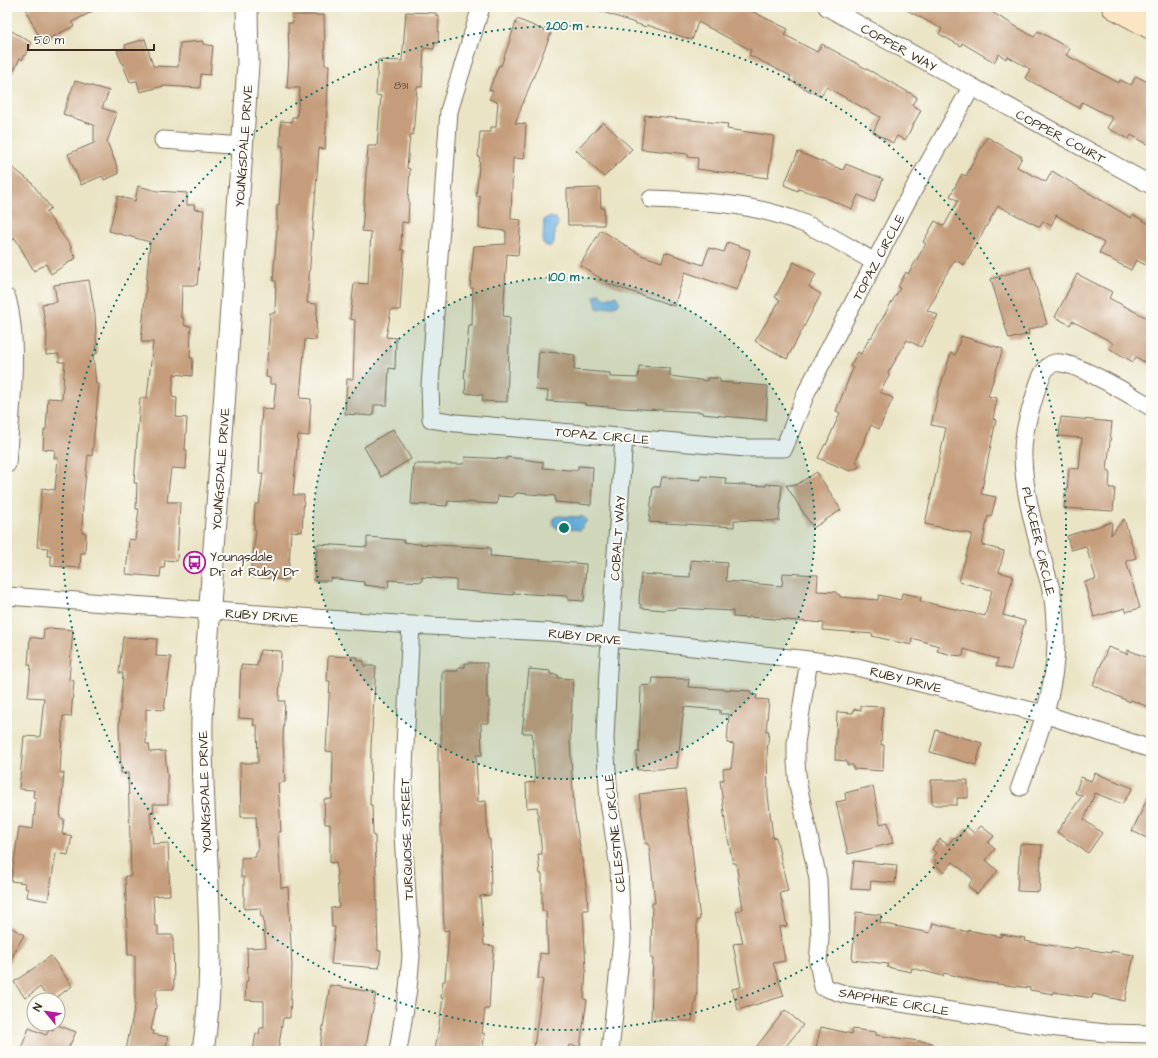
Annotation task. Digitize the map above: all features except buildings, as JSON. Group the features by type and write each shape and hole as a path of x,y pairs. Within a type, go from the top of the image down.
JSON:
{"main road":[{"path":"1113,7 1151,28"}],"street":[{"name":"YOUNGSDALE DRIVE","path":"203,1051 209,999 210,956 202,750 210,611 248,65 247,7"},
{"name":"TOPAZ CIRCLE","path":"481,7 449,111 430,386 431,419 456,423 746,448 784,448 807,391 907,201 971,88"},
{"name":"COPPER WAY","path":"827,7 971,88"},
{"name":"COPPER COURT","path":"971,88 1151,185"},
{"path":"163,140 243,146"},
{"path":"651,199 714,202 772,213 801,222 875,262"},
{"path":"7,298 12,319 12,375 7,464"},
{"name":"PLACEER CIRCLE","path":"1044,714 1050,686 1056,642 1053,598 1027,502 1023,456 1028,420 1038,382 1048,367 1055,363 1068,365 1118,388 1151,407"},
{"name":"COBALT WAY","path":"610,639 624,437"},
{"name":"RUBY DRIVE","path":"7,596 411,625 566,633 809,660 857,667 1044,714 1151,749"},
{"name":"TURQUOISE STREET","path":"398,1051 408,989 411,956 403,835 403,786 411,625"},
{"name":"CELESTINE CIRCLE","path":"610,639 605,739 609,802 620,868 622,940 610,1051"},
{"name":"SAPPHIRE CIRCLE","path":"809,660 796,743 796,762 798,785 818,878 820,939 818,962 823,987 844,994 1058,1028 1106,1034 1151,1034"},
{"path":"1020,787 1037,741 1044,714"}],"water":[{"path":"548,217 555,218 558,221 555,229 554,243 551,246 546,246 543,243 544,220"},
{"path":"600,293 604,298 616,296 620,303 618,305 599,309 597,308 594,296"},
{"path":"557,516 582,516 587,520 581,530 556,528 553,525 553,519"}],"place":[{"name":"Youngsdale Dr at Ruby Dr","path":"195,563"}]}
